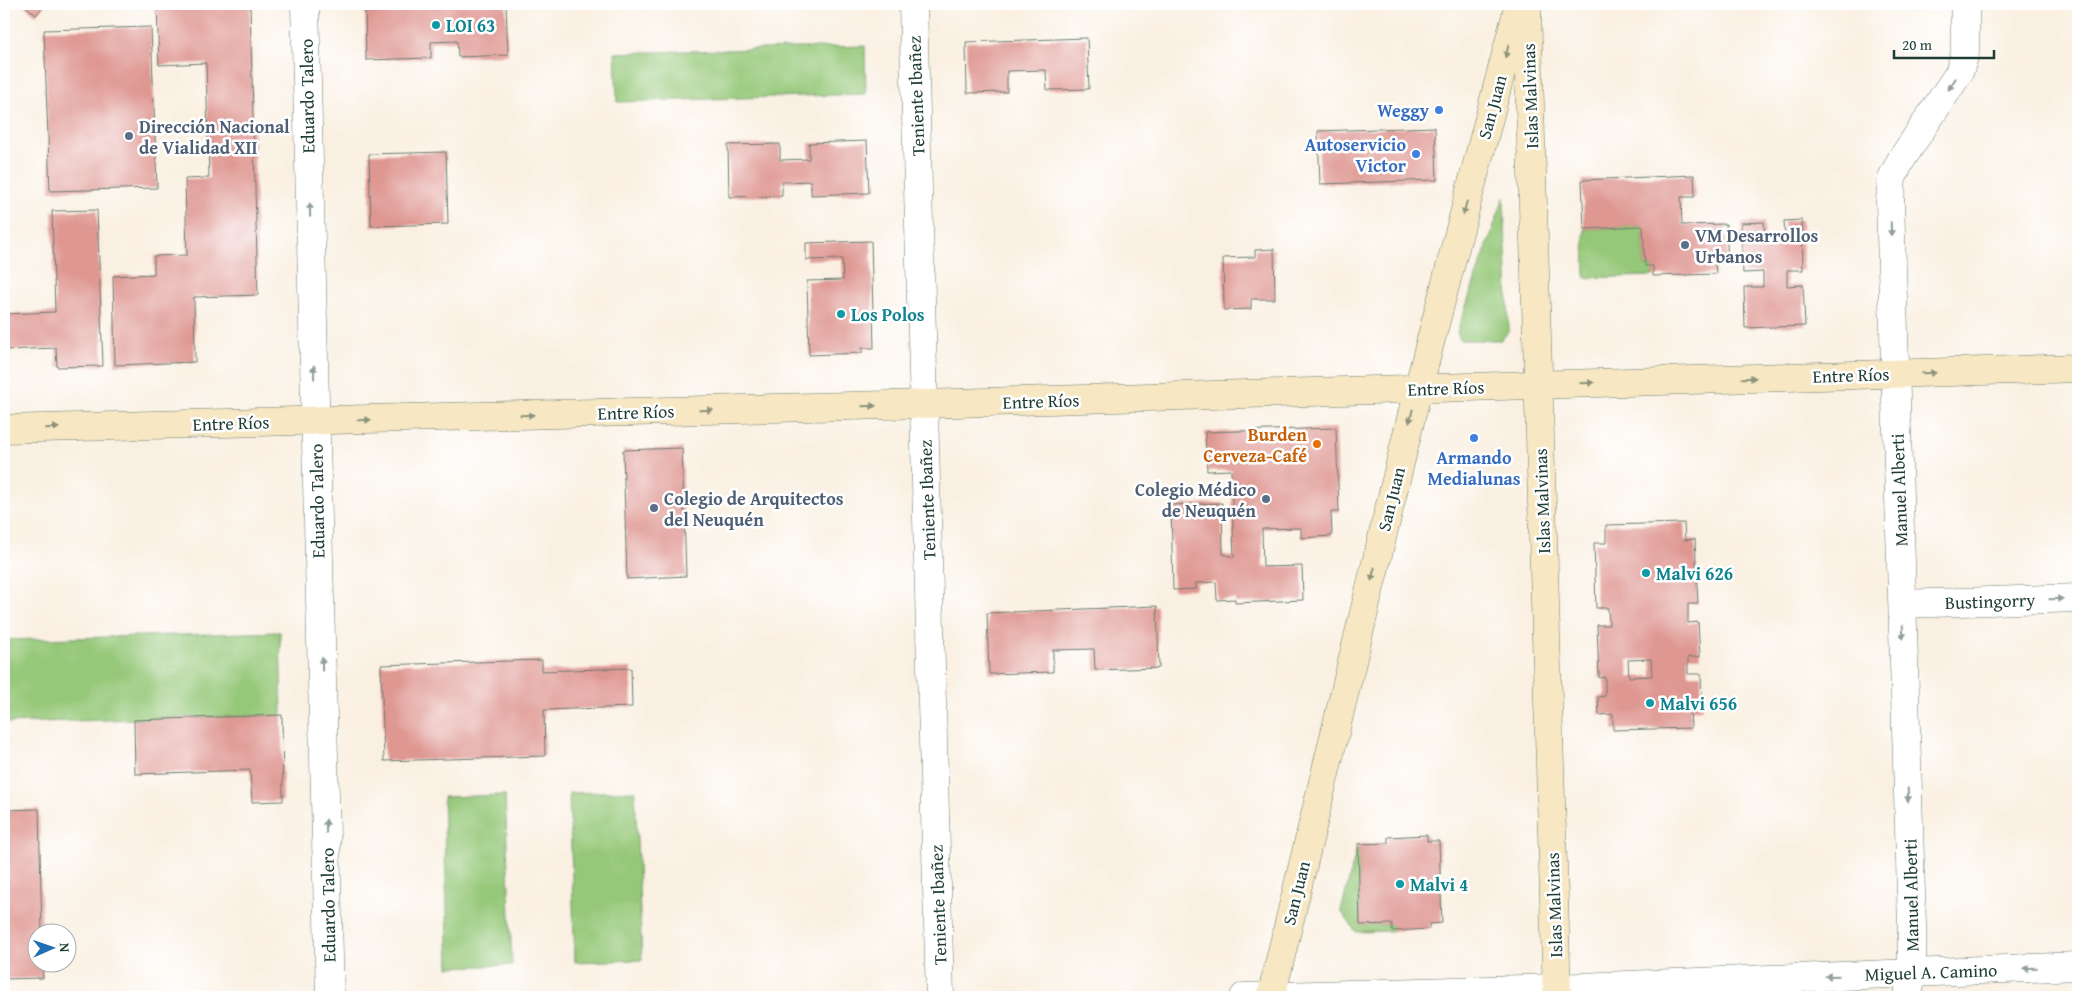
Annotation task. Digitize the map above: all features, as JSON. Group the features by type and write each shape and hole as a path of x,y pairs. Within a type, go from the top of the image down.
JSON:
{"street":[{"name":"Eduardo Talero","path":"305,4 330,997"},
{"name":"Teniente Ibañez","path":"913,4 940,997"},
{"name":"San Juan","path":"1262,997 1519,4"},
{"name":"Islas Malvinas","path":"1527,4 1557,992"},
{"name":"Manuel Alberti","path":"1910,985 1903,604 1890,201 1892,178 1901,160 1959,73 1966,52 1965,4"},
{"name":"Entre Ríos","path":"4,429 924,404 2078,368"},
{"name":"Bustingorry","path":"1903,604 2078,598"},
{"name":"Miguel A. Camino","path":"1262,997 1910,985 2078,966"}],"green space":[{"path":"865,46 866,94 617,102 615,53"},
{"path":"1504,197 1509,331 1501,340 1460,340 1457,332"},
{"path":"1643,226 1645,266 1653,266 1653,276 1585,278 1584,229"},
{"path":"280,632 282,715 4,723 4,640"},
{"path":"635,791 642,960 575,962 569,793"},
{"path":"505,795 512,965 449,967 443,797"},
{"path":"1358,844 1360,925 1392,924 1392,931 1356,932 1341,911"}],"building":[{"path":"23,4 46,4 36,15"},
{"path":"250,4 258,295 194,297 195,362 115,365 113,276 154,274 154,256 187,255 185,179 209,178 206,63 159,65 157,6"},
{"name":"LOI 63","path":"384,4 506,4 508,55 458,57 457,41 431,42 431,58 366,60 365,9 390,9"},
{"path":"1165,4 1214,4 1214,6 1165,8"},
{"path":"151,27 157,188 50,191 44,30"},
{"path":"1087,38 1089,89 1047,90 1046,70 1007,71 1007,92 967,93 966,42"},
{"path":"1435,127 1437,180 1320,184 1318,131"},
{"path":"867,141 869,193 811,195 811,181 782,182 782,196 729,197 728,145 780,144 780,160 809,159 809,143"},
{"path":"446,152 448,224 371,226 369,154"},
{"path":"1694,175 1695,197 1681,197 1682,225 1726,224 1728,263 1715,263 1716,274 1653,276 1653,266 1645,266 1643,226 1584,229 1582,180"},
{"path":"97,210 103,366 57,367 56,348 4,350 4,314 55,312 52,211"},
{"path":"1802,220 1803,270 1787,270 1787,286 1803,285 1805,326 1745,328 1744,287 1763,287 1763,272 1743,273 1741,223 1764,222 1765,238 1785,238 1784,221"},
{"name":"Los Polos","path":"871,241 874,348 862,348 862,353 809,355 807,281 843,280 842,259 806,260 806,243"},
{"path":"1274,249 1275,299 1251,299 1251,309 1224,310 1223,258 1255,257 1255,250"},
{"path":"1336,428 1339,512 1331,512 1332,536 1301,538 1301,528 1262,529 1263,567 1302,566 1303,600 1235,603 1235,599 1217,600 1216,582 1196,583 1196,589 1173,590 1171,505 1222,503 1223,554 1234,557 1231,470 1207,471 1205,432"},
{"name":"Colegio de Arquitectos del Neuquén","path":"682,448 686,576 627,579 623,450"},
{"path":"1684,523 1685,540 1695,539 1698,604 1688,604 1688,623 1698,622 1700,657 1688,657 1688,674 1701,674 1702,709 1690,710 1691,728 1613,730 1613,714 1599,715 1598,697 1605,696 1605,677 1599,678 1597,625 1609,625 1608,608 1596,608 1594,543 1606,543 1606,525","holes":["1651,659 1652,676 1629,677 1628,660"]},
{"path":"1157,606 1159,668 1095,670 1094,649 1053,650 1053,672 989,674 987,613"},
{"path":"542,660 542,671 631,668 632,707 544,710 545,756 384,761 381,665"},
{"path":"282,715 283,801 252,802 250,770 135,774 134,720"},
{"path":"39,809 42,924 28,924 28,974 43,974 43,978 4,979 4,810"},
{"name":"Malvi 4","path":"1427,835 1427,841 1439,841 1442,923 1429,924 1429,929 1392,931 1392,924 1360,925 1358,844 1388,843 1388,837"}],"place":[{"name":"LOI 63","path":"436,25"},
{"name":"Weggy","path":"1439,110"},
{"name":"Dirección Nacional de Vialidad XII","path":"129,136"},
{"name":"Autoservicio Victor","path":"1416,154"},
{"name":"VM Desarrollos Urbanos","path":"1685,245"},
{"name":"Los Polos","path":"841,314"},
{"name":"Armando Medialunas","path":"1474,438"},
{"name":"Burden Cerveza-Café","path":"1317,444"},
{"name":"Colegio Médico de Neuquén","path":"1266,499"},
{"name":"Colegio de Arquitectos del Neuquén","path":"654,508"},
{"name":"Malvi 626","path":"1646,573"},
{"name":"Malvi 656","path":"1650,703"},
{"name":"Malvi 4","path":"1400,884"}]}
